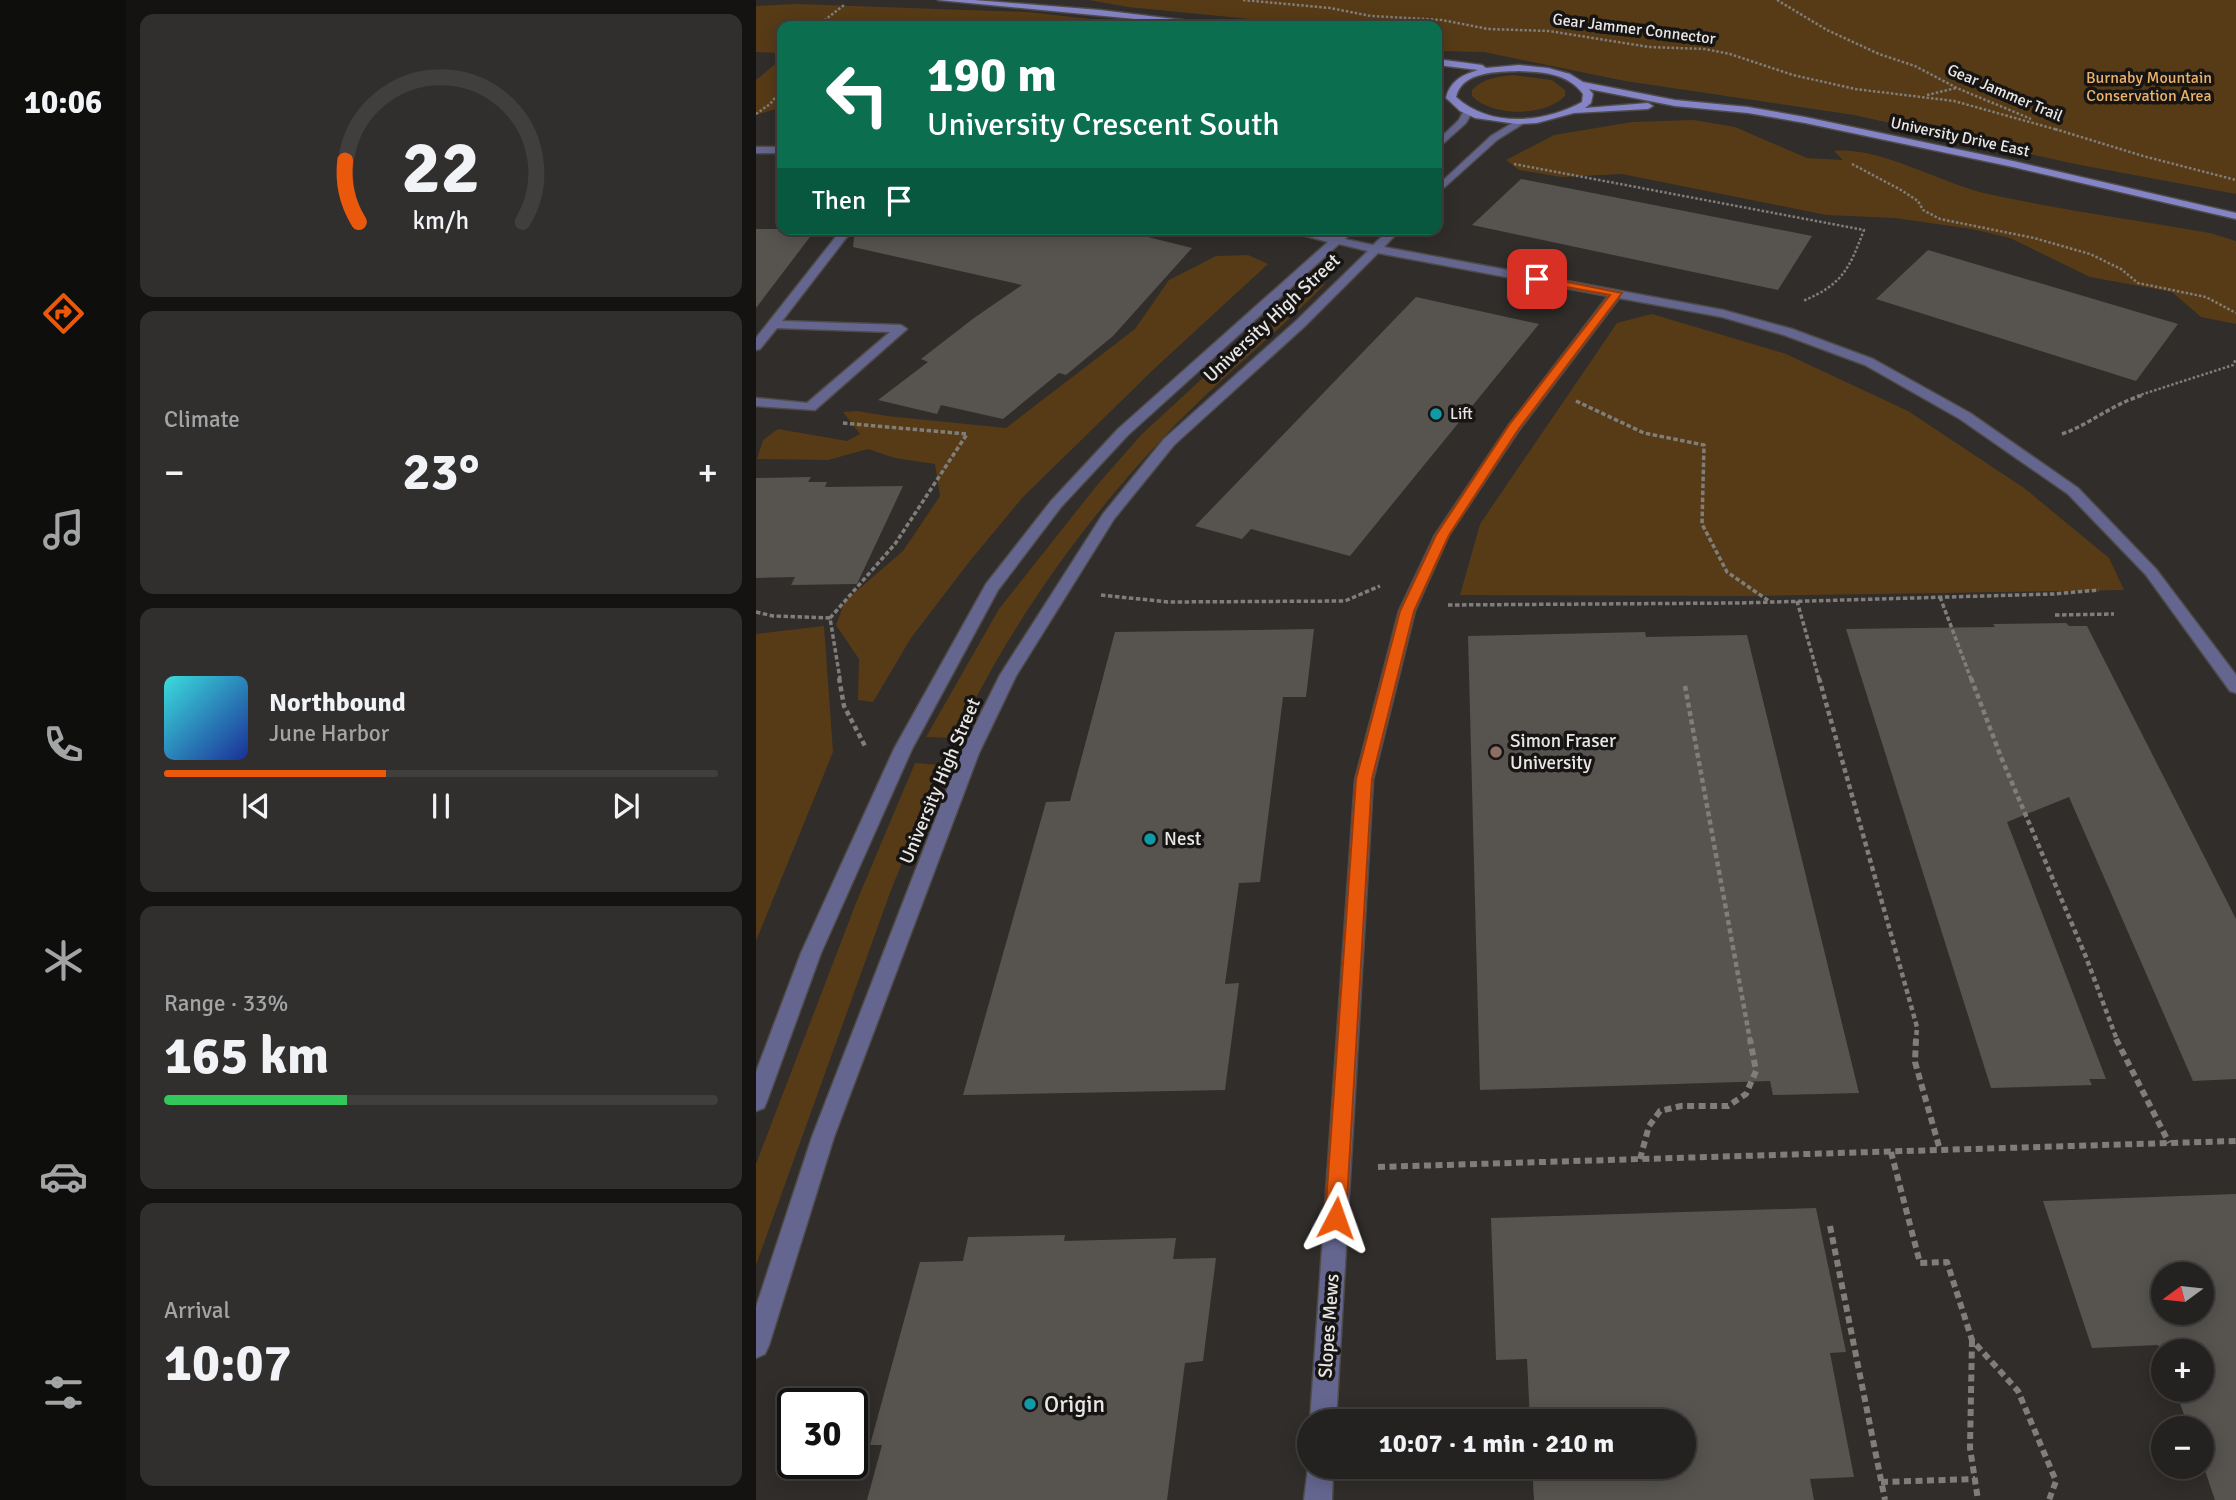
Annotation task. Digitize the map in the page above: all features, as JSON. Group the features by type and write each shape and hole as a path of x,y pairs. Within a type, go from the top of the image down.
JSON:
{"street":[{"path":"943,0 1182,21"},
{"path":"1442,63 1468,68 1499,69"},
{"path":"1442,141 1463,121 1467,112 1451,98 1448,88 1467,77 1499,69"},
{"name":"University Drive East","path":"1499,69 1539,69 1557,72 1584,85 1675,103 1748,110 1818,122 2236,216"},
{"path":"1575,111 1586,103 1588,94 1584,85"},
{"name":"University Drive East","path":"1467,112 1501,120 1522,121 1561,116 1575,111 1658,107 1675,103"},
{"path":"1442,186 1494,138 1522,121"},
{"path":"756,150 777,150"},
{"path":"756,346 843,235"},
{"path":"1343,235 1376,249 1723,314 1788,332 1869,362 1965,416 2073,491 2151,572 2236,687"},
{"name":"University High Street","path":"756,1101 811,953 903,749 991,588 1056,504 1124,432 1343,235"},
{"name":"University High Street","path":"756,1345 823,1137 970,753 1008,675 1108,517 1168,442 1300,324 1390,235"},
{"name":"Slopes Mews","path":"1324,1409 1364,779 1407,611 1442,535 1541,392 1617,293"},
{"path":"756,402 810,407 901,329 773,324"},
{"path":"1318,1500 1319,1479"}],"path":[{"name":"Gear Jammer Connector","path":"1242,0 1330,8 1371,16 1442,20 1467,27 1549,31 1649,47 1704,49 1730,54 1793,75 1855,89 1925,96 2058,130"},
{"name":"Gear Jammer Trail","path":"1777,0 1827,30 2058,130 2236,180"},
{"path":"823,21 844,5"},
{"path":"1925,96 1956,88"},
{"path":"756,114 777,95"},
{"path":"1849,162 1901,190 1918,201 1923,211 1940,219 2034,238 2090,254 2121,269 2138,283 2206,297 2236,313"},
{"path":"1510,163 1864,230 1845,278 1823,294 1796,304"},
{"path":"2062,434 2085,426 2131,398 2166,389 2233,365 2236,359"},
{"path":"1541,392 1584,403 1644,433 1704,445 1702,524 1727,572 1769,602"},
{"path":"810,407 822,421 967,434 938,484 866,579 830,618 844,706 865,746"},
{"path":"1101,595 1168,602 1345,601 1389,579 1420,583"},
{"path":"1467,606 1769,602 2099,590"},
{"path":"1940,597 2001,757 2087,957 2107,1018 2135,1080 2156,1113 2169,1143"},
{"path":"1797,601 1917,1027 1915,1062 1940,1150"},
{"path":"756,611 773,615 830,618"},
{"path":"2055,615 2114,614"},
{"path":"1640,1159 1649,1126 1660,1111 1681,1106 1728,1105 1746,1094 1756,1071 1685,686"},
{"path":"1339,1168 2236,1141"},
{"path":"1891,1152 1920,1264 1947,1262 1972,1340 1970,1448 1978,1500"},
{"path":"1830,1226 1885,1500"},
{"path":"1972,1340 2018,1391 2056,1481 2049,1500"},
{"path":"1881,1482 1975,1479"}],"green space":[{"name":"Burnaby Mountain Conservation Area","path":"1089,0 2236,0 2236,194 2075,164 1854,115 1625,81 1484,52 1442,51 1442,21 1269,21 1128,7"},
{"path":"796,4 1028,12 1108,21 777,21 777,57 775,53 756,52 756,6"},
{"path":"777,63 776,109 756,115 756,80"},
{"path":"1512,75 1552,80 1565,90 1565,96 1545,108 1518,112 1492,108 1472,96 1472,90 1481,83"},
{"path":"1694,120 1735,127 1807,158 1843,160 1834,151 1871,154 1988,194 2210,233 2236,241 2236,324 2201,317 2172,292 2090,277 2010,238 1972,229 1895,218 1826,215 1622,174 1561,177 1519,170 1506,160 1554,135 1632,122"},
{"path":"1248,255 1268,264 1154,369 1023,497 911,638 873,702 858,700 859,659 836,625 845,601 903,551 940,496 935,464 895,458 868,449 828,460 757,459 763,440 778,429 847,441 860,434 843,412 857,411 1006,428 1135,329 1169,280 1216,256"},
{"path":"1313,280 1325,284 1182,418 1103,507 1022,618 976,697 956,738 926,737 999,609 1098,484 1142,434 1307,282"},
{"path":"1652,314 1786,354 1908,411 2024,488 2109,558 2124,590 1744,596 1460,595 1480,524 1617,323"},
{"path":"824,626 833,752 756,941 756,634"},
{"path":"915,763 942,765 891,890 756,1265 756,1164 856,903"}],"building":[{"path":"1521,179 1812,236 1778,290 1472,225"},
{"path":"756,229 777,229 777,235 811,235 756,308"},
{"path":"854,235 1140,235 1192,248 1113,336 1066,375 1059,373 1003,419 941,405 937,414 878,400 928,362 921,359 1022,285 853,247"},
{"path":"1928,250 2178,324 2136,381 1876,299"},
{"name":"Lift","path":"1416,297 1539,324 1350,556 1251,529 1242,539 1195,526"},
{"path":"811,477 808,482 827,482 825,487 903,486 857,584 791,585 795,577 756,578 756,478"},
{"path":"2066,623 2069,626 2087,626 2236,919 2236,1079 2193,1081 2069,797 2007,822 2106,1079 2089,1079 2092,1085 1991,1088 1846,629"},
{"name":"Nest","path":"1314,629 1306,697 1283,697 1260,882 1239,883 1225,984 1239,983 1225,1090 963,1095 1046,802 1070,801 1115,632"},
{"path":"1645,632 1646,637 1747,635 1859,1093 1773,1095 1770,1081 1480,1090 1468,636"},
{"path":"2236,1194 2236,1500 2215,1500 2208,1479 2214,1479 2214,1416 2185,1416 2179,1402 2214,1402 2214,1339 2151,1339 2151,1345 2092,1348 2043,1201"},
{"path":"1816,1208 1846,1352 1830,1353 1854,1477 1810,1479 1814,1500 1534,1500 1533,1479 1696,1479 1696,1409 1529,1409 1527,1359 1496,1360 1491,1218"},
{"name":"Origin","path":"1065,1235 1064,1241 1176,1238 1173,1259 1216,1258 1203,1361 1185,1363 1167,1500 867,1500 882,1445 870,1445 920,1262 963,1261 968,1237"}],"place":[{"name":"Lift","path":"1436,414"},
{"name":"Simon Fraser University","path":"1496,752"},
{"name":"Nest","path":"1150,839"},
{"name":"Origin","path":"1030,1404"}],"route":[{"path":"1336,1218 1364,779 1407,611 1442,535 1514,428 1617,293 1537,279"}]}
